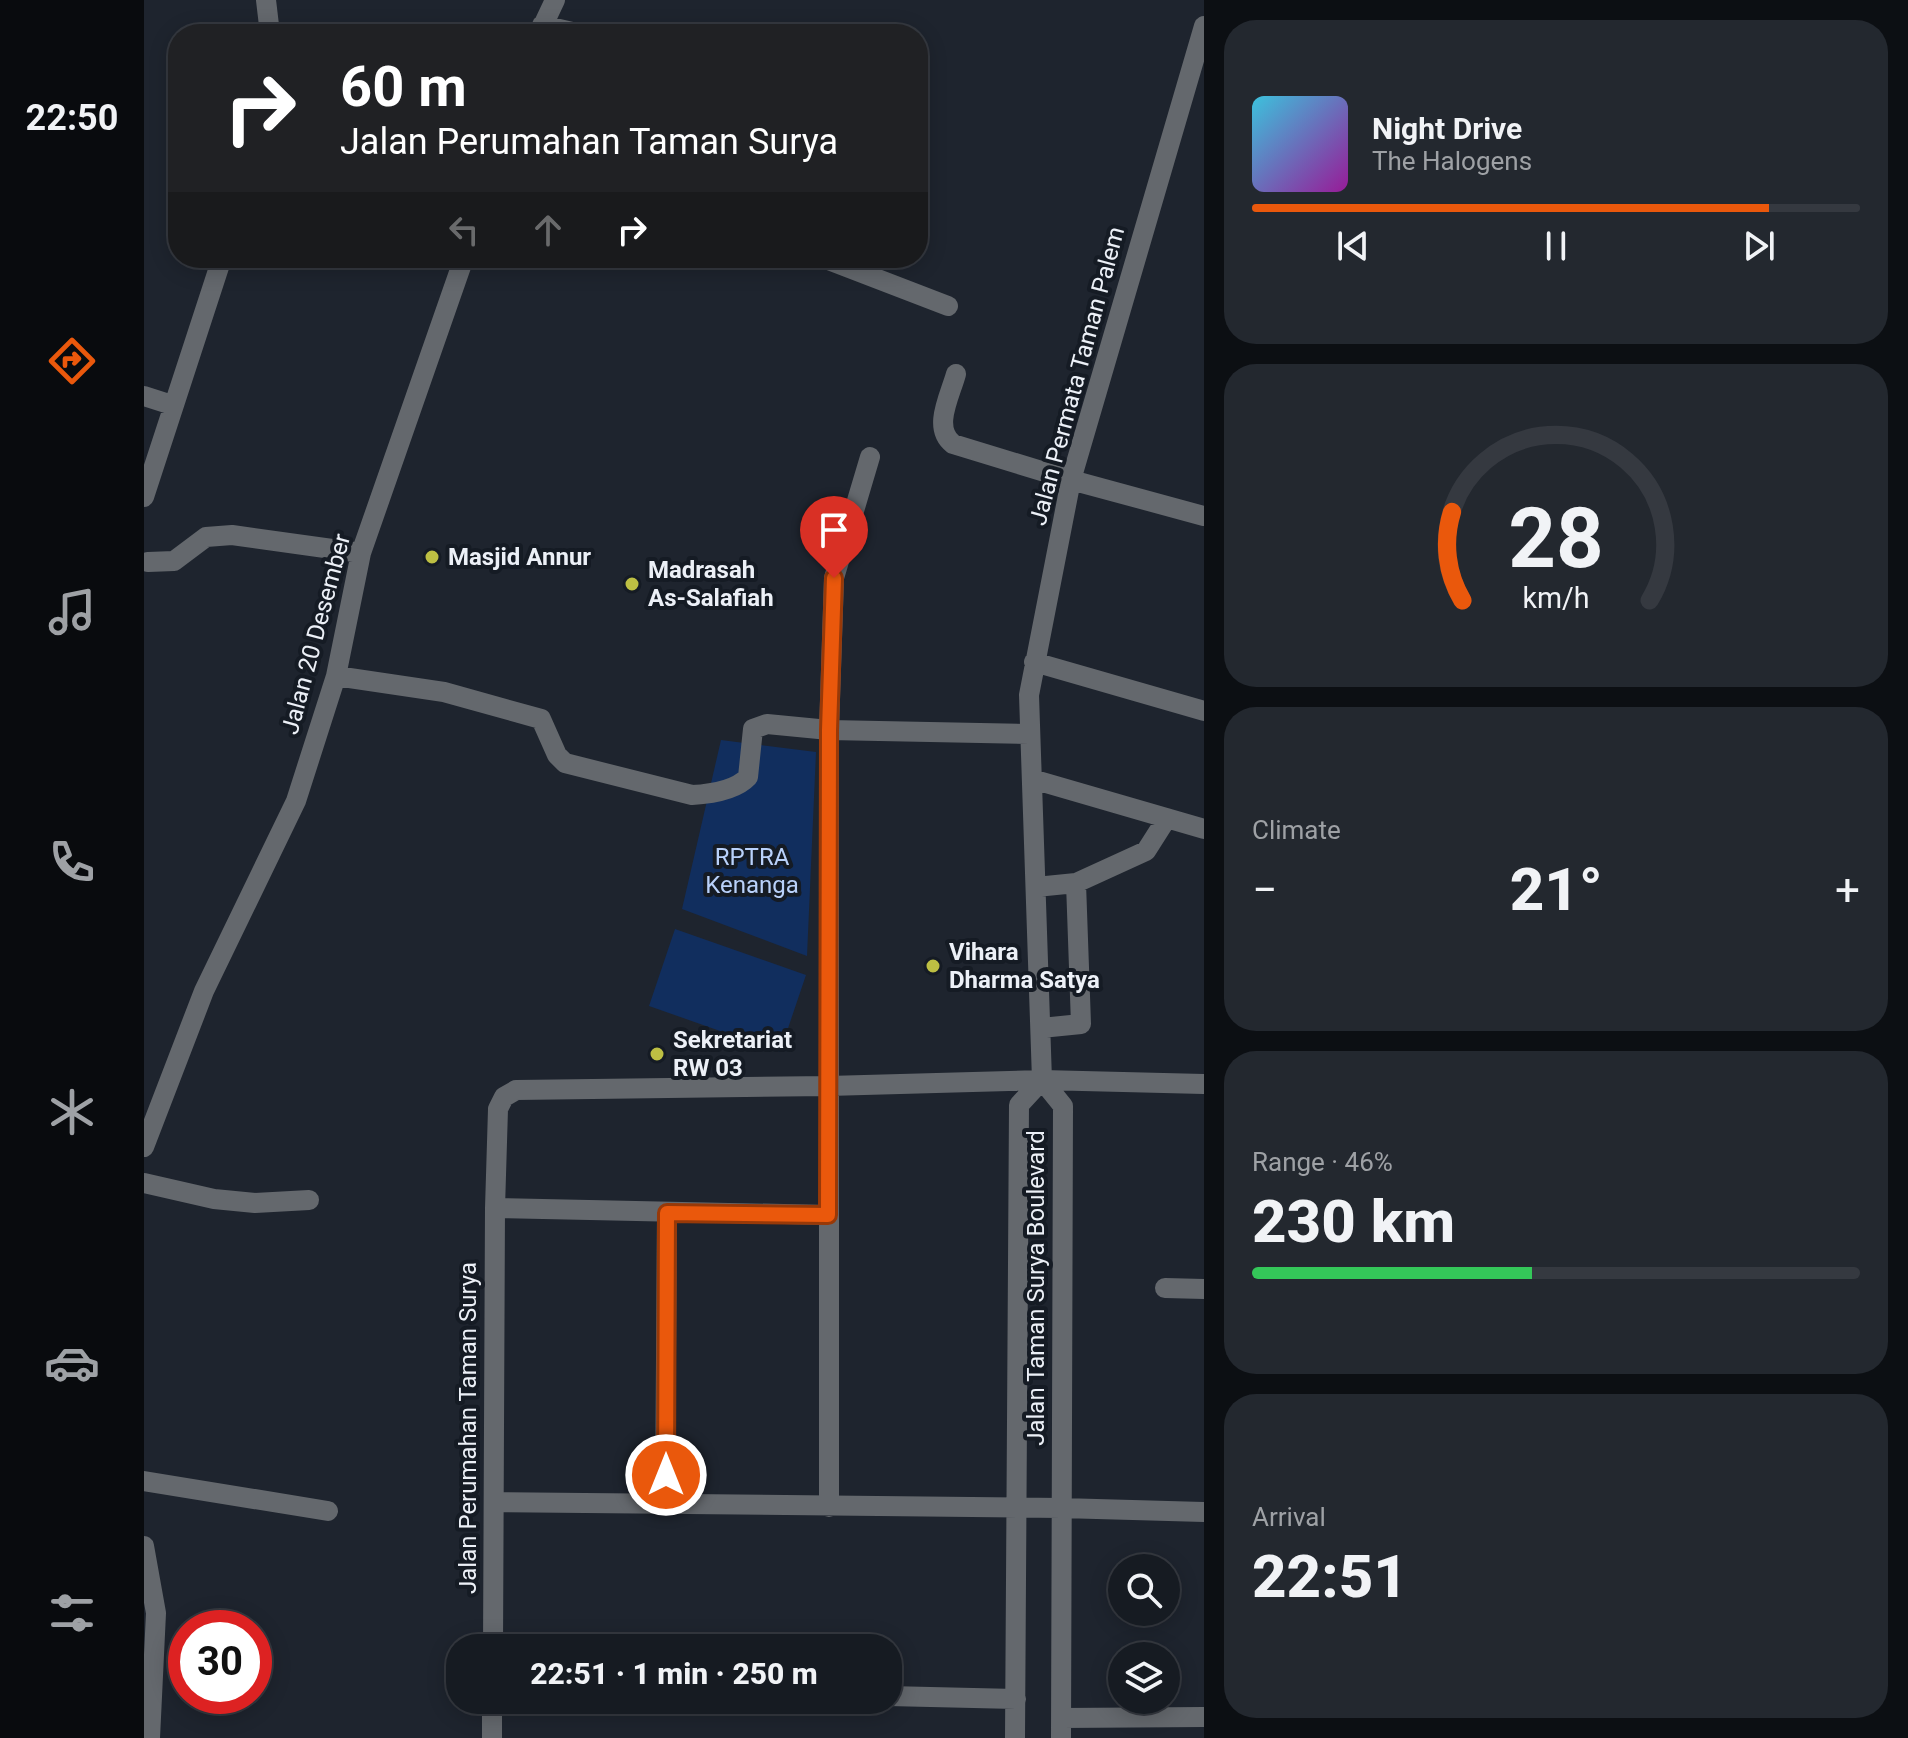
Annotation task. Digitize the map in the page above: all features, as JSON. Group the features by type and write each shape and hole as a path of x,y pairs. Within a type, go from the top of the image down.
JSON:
{"street":[{"path":"266,0 269,24"},
{"path":"543,24 555,0"},
{"name":"Jalan Permata Taman Palem","path":"1042,1080 1029,734 1029,695 1034,662 1071,480 1199,64 1204,26"},
{"path":"144,497 219,268"},
{"name":"Jalan 20 Desember","path":"144,1147 204,991 296,801 336,676 361,553 461,268"},
{"path":"849,268 948,306"},
{"path":"956,374 942,423 947,439 953,444 1204,516"},
{"path":"144,396 172,405"},
{"path":"829,1507 829,730 834,578 870,457"},
{"path":"148,562 174,561 206,537 232,535 361,553"},
{"path":"1034,662 1204,711"},
{"path":"336,676 444,692 541,719 557,755 565,763 692,795 713,793 744,782 748,777 753,729 767,724 829,730 1029,734"},
{"path":"1032,779 1204,829"},
{"path":"1036,887 1076,883 1146,851 1167,818"},
{"path":"1041,1028 1081,1024 1076,883"},
{"name":"Jalan Perumahan Taman Surya","path":"493,1634 495,1208 498,1109 504,1097 516,1090 1042,1080 1204,1084"},
{"name":"Jalan Taman Surya Boulevard","path":"1015,1738 1019,1105 1042,1080 1063,1106 1062,1728"},
{"path":"144,1183 214,1199 255,1203 309,1200"},
{"path":"495,1208 828,1215"},
{"path":"665,1504 667,1213"},
{"path":"1165,1288 1204,1289"},
{"path":"144,1481 328,1511"},
{"path":"495,1502 1204,1512"},
{"path":"144,1546 156,1613 150,1738"},
{"path":"902,1696 1016,1699"},
{"path":"492,1714 492,1738"},
{"path":"1062,1728 1204,1717"}],"green space":[{"name":"RPTRA Kenanga","path":"721,740 816,752 807,956 682,909"},
{"path":"675,929 806,975 780,1052 649,1006"}],"place":[{"name":"Masjid Annur","path":"432,557"},
{"name":"Madrasah As-Salafiah","path":"632,584"},
{"name":"Vihara Dharma Satya","path":"933,966"},
{"name":"Sekretariat RW 03","path":"657,1054"}],"route":[{"path":"666,1475 667,1213 828,1215 829,730 834,578"}]}
